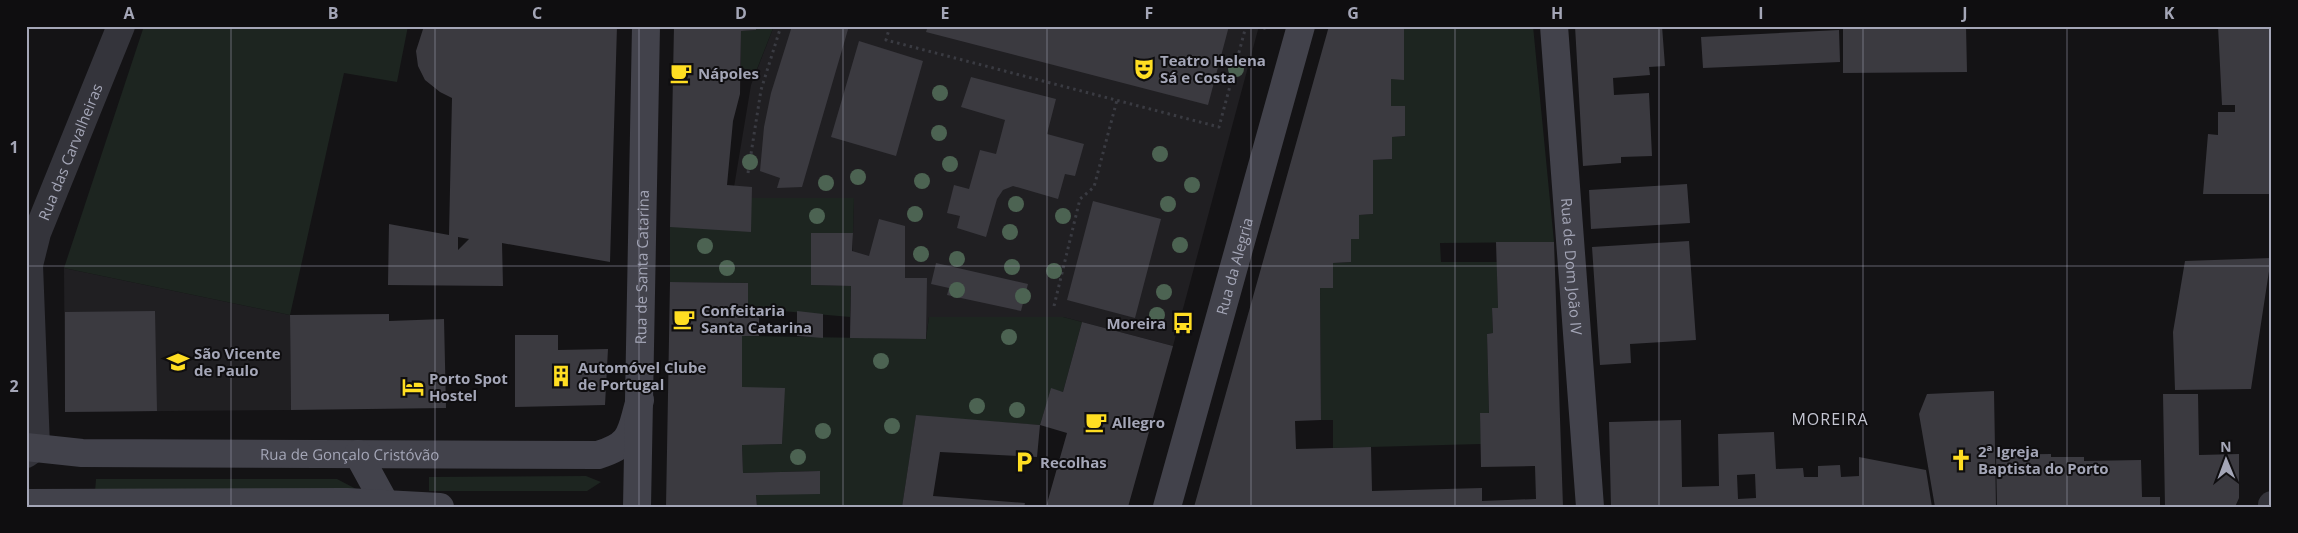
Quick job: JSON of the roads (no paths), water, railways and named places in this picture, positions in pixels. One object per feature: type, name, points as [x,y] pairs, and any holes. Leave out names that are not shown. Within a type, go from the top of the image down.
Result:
[{"type":"main road","name":"Rua de Santa Catarina","points":[[637,507],[646,26]]},
{"type":"main road","name":"Rua da Alegria","points":[[1167,507],[1301,26]]},
{"type":"main road","name":"Rua de Dom João IV","points":[[1554,26],[1590,507]]},
{"type":"main road","name":"Rua de Gonçalo Cristóvão","points":[[29,449],[82,453],[598,455],[616,449],[628,440],[640,400]]},
{"type":"main road","points":[[358,454],[387,506]]},
{"type":"main road","points":[[26,503],[347,502],[387,506],[440,507]]},
{"type":"street","name":"Rua das Carvalheiras","points":[[29,449],[29,265],[37,233],[121,26]]},
{"type":"place","name":"Teatro Helena Sá e Costa","points":[[1144,69]]},
{"type":"place","name":"Nápoles","points":[[681,73]]},
{"type":"place","name":"Confeitaria Santa Catarina","points":[[684,319]]},
{"type":"place","name":"Moreira","points":[[1183,323]]},
{"type":"place","name":"São Vicente de Paulo","points":[[178,362]]},
{"type":"place","name":"Automóvel Clube de Portugal","points":[[561,376]]},
{"type":"place","name":"Porto Spot Hostel","points":[[413,387]]},
{"type":"place","name":"Allegro","points":[[1096,422]]},
{"type":"place","name":"2ª Igreja Baptista do Porto","points":[[1961,460]]},
{"type":"place","name":"Recolhas","points":[[1024,462]]},
{"type":"district","name":"MOREIRA","points":[[1830,419]]}]
